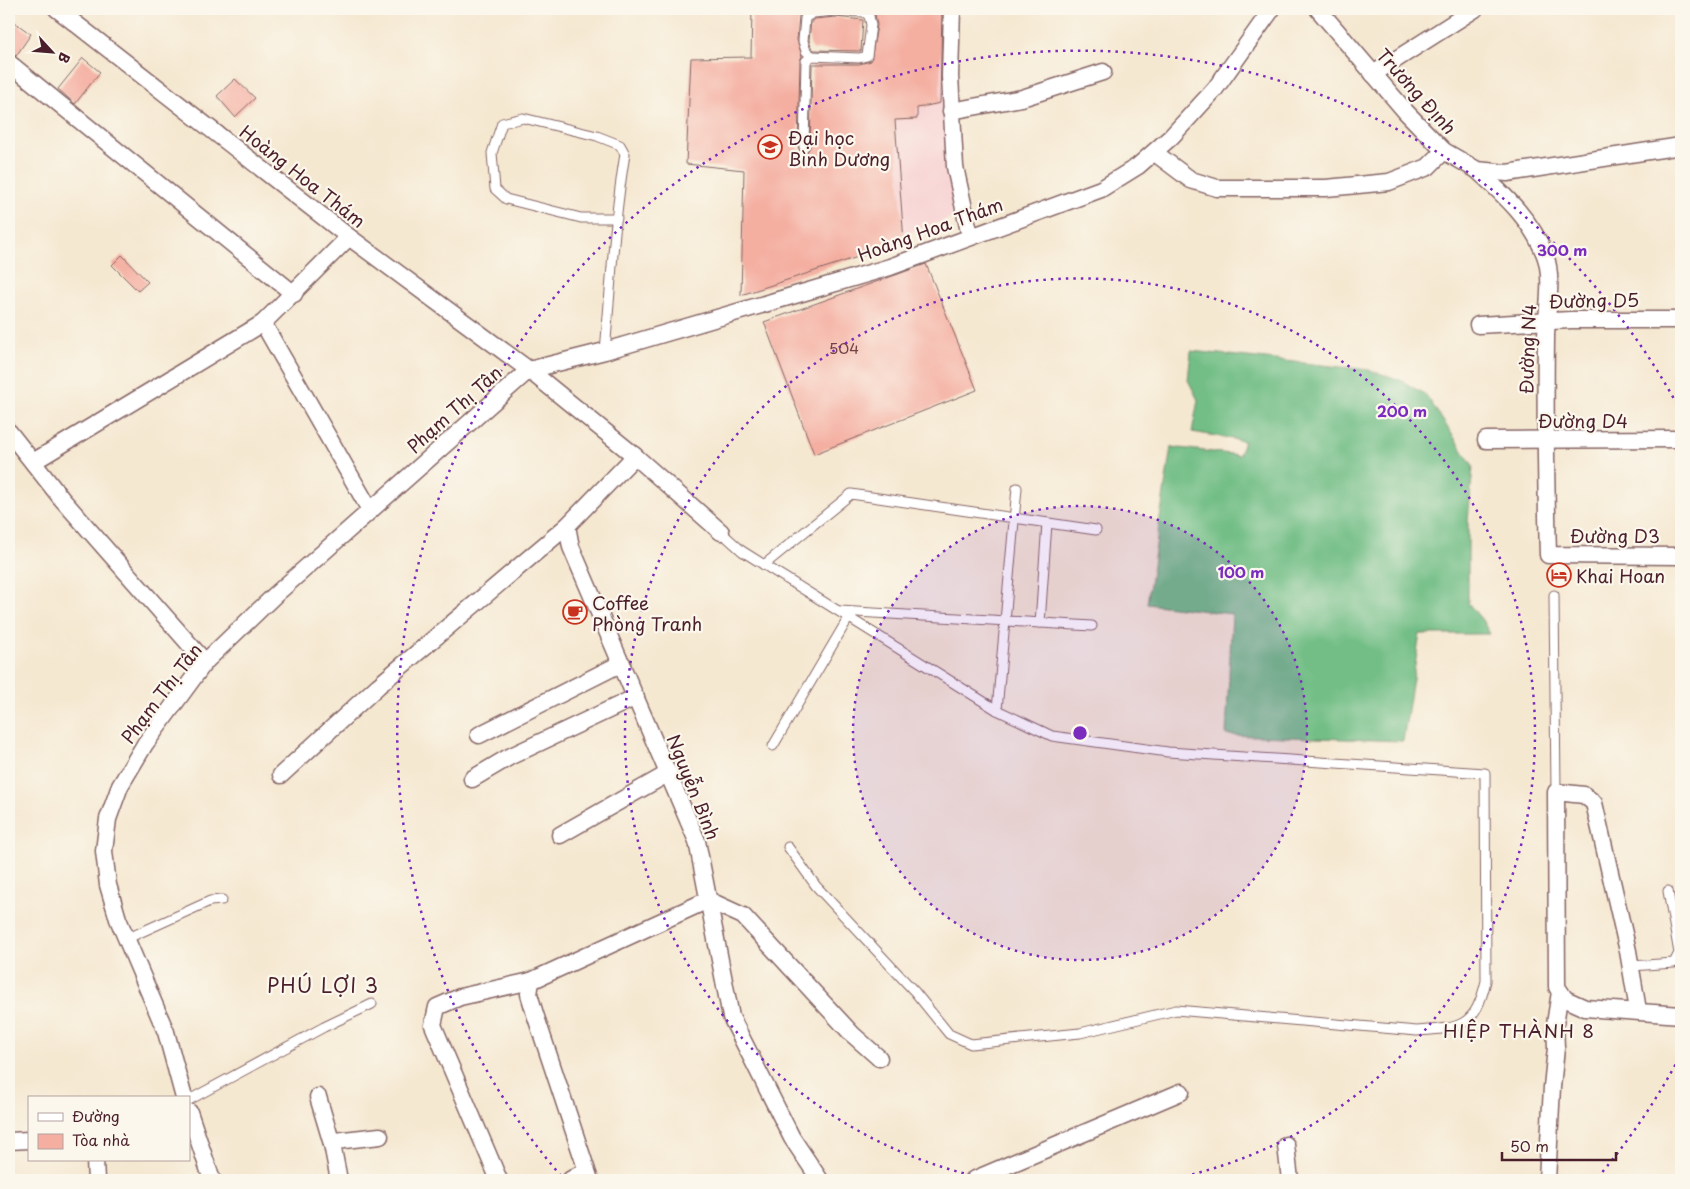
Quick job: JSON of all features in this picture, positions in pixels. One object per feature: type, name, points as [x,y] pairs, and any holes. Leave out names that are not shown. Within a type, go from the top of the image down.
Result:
[{"type":"street","name":"Hoàng Hoa Thám","points":[[57,9],[349,238],[528,370],[635,456],[721,532]]},
{"type":"street","points":[[952,9],[950,76],[955,167],[970,236]]},
{"type":"street","name":"Hoàng Hoa Thám","points":[[528,370],[605,351],[890,267],[1101,189],[1123,177],[1155,153],[1215,89],[1272,9]]},
{"type":"street","name":"Trương Định","points":[[1318,9],[1406,112],[1444,151],[1477,170],[1507,173],[1681,146]]},
{"type":"street","points":[[1373,74],[1475,9]]},
{"type":"street","points":[[9,64],[294,294]]},
{"type":"street","points":[[952,112],[1022,98],[1103,72]]},
{"type":"street","points":[[1155,153],[1191,180],[1217,188],[1326,188],[1389,182],[1428,167],[1444,151]]},
{"type":"street","name":"Đường N4","points":[[1477,170],[1533,228],[1546,258],[1549,295],[1546,321],[1545,440],[1548,555]]},
{"type":"street","points":[[32,462],[263,323],[349,238]]},
{"type":"street","name":"Đường D5","points":[[1478,325],[1546,321],[1681,320]]},
{"type":"street","points":[[263,323],[370,510]]},
{"type":"street","name":"Phạm Thị Tân","points":[[183,1096],[166,1032],[126,939],[108,885],[104,851],[108,819],[120,786],[145,744],[205,662],[275,595],[528,370]]},
{"type":"street","points":[[9,432],[61,498],[205,662]]},
{"type":"street","name":"Đường D4","points":[[1486,440],[1681,440]]},
{"type":"street","points":[[280,775],[378,686],[567,526],[635,456]]},
{"type":"street","name":"Nguyễn Bình","points":[[567,526],[571,547],[697,842],[731,1017],[792,1138],[820,1180]]},
{"type":"street","name":"Đường D3","points":[[1548,555],[1681,556]]},
{"type":"street","points":[[479,735],[622,663]]},
{"type":"street","points":[[472,779],[509,757],[636,697]]},
{"type":"street","points":[[560,835],[669,773]]},
{"type":"street","points":[[1638,1010],[1631,966],[1594,803],[1584,795],[1556,792],[1557,987],[1565,999],[1585,1008],[1638,1010],[1681,1015]]},
{"type":"street","points":[[499,1180],[433,1025],[437,1007],[460,997],[531,981],[708,900],[742,916],[852,1034],[879,1058]]},
{"type":"street","points":[[531,981],[529,994],[588,1176],[570,1180]]},
{"type":"street","points":[[1547,1180],[1556,1048],[1555,1024],[1560,992]]},
{"type":"street","points":[[973,1180],[1182,1092]]},
{"type":"street","points":[[318,1097],[332,1144],[339,1180]]},
{"type":"street","points":[[190,1115],[212,1180]]},
{"type":"street","points":[[332,1144],[334,1141],[380,1136]]},
{"type":"street","points":[[9,1141],[28,1140]]},
{"type":"street","points":[[1286,1145],[1290,1180]]},
{"type":"street","points":[[94,1162],[96,1180]]},
{"type":"lane","points":[[834,10],[864,12],[869,16],[871,25],[867,56],[859,58],[812,56],[806,51],[803,41],[805,18],[813,13],[834,10]]},
{"type":"lane","points":[[804,147],[806,61],[812,56]]},
{"type":"lane","points":[[605,351],[617,218],[626,154],[620,145],[597,136],[523,118],[502,123],[492,153],[495,189],[506,199],[581,218],[617,218]]},
{"type":"lane","points":[[997,710],[1017,488]]},
{"type":"lane","points":[[764,565],[851,494],[1096,530]]},
{"type":"lane","points":[[1040,623],[1048,523]]},
{"type":"lane","points":[[721,532],[742,551],[997,710],[1052,736],[1158,751],[1485,773],[1486,982],[1481,1002],[1474,1014],[1455,1028],[1417,1031],[1176,1010],[1080,1033],[970,1044],[949,1034],[915,992],[816,886],[788,847]]},
{"type":"lane","points":[[1554,595],[1556,792]]},
{"type":"lane","points":[[838,610],[1092,626]]},
{"type":"lane","points":[[773,746],[849,616]]},
{"type":"lane","points":[[1631,966],[1674,963],[1678,953],[1668,891]]},
{"type":"lane","points":[[126,939],[210,901],[222,900]]},
{"type":"lane","points":[[190,1099],[372,1004]]},
{"type":"shaded area","points":[[891,9],[946,9],[961,215],[903,234],[892,84]]},
{"type":"green space","points":[[1191,351],[1369,370],[1400,380],[1426,395],[1473,466],[1468,521],[1468,603],[1482,620],[1490,634],[1420,634],[1403,741],[1226,735],[1232,614],[1147,604],[1171,447],[1239,455],[1244,441],[1192,432],[1198,400],[1188,380]]},
{"type":"building","name":"Đại học Bình Dương","points":[[752,9],[808,9],[799,15],[797,40],[802,56],[800,61],[798,147],[801,153],[807,152],[810,147],[812,64],[859,64],[871,61],[877,25],[875,14],[870,9],[942,9],[940,103],[917,108],[917,119],[895,120],[904,242],[741,295],[744,170],[686,164],[691,58],[751,57]]},
{"type":"building","points":[[835,17],[863,20],[861,51],[814,50],[811,47],[809,40],[811,22],[815,19]]},
{"type":"building","points":[[14,22],[31,34],[16,56],[9,53],[9,28]]},
{"type":"building","points":[[83,58],[100,72],[75,104],[58,89]]},
{"type":"building","points":[[235,79],[255,98],[235,117],[217,96]]},
{"type":"building","points":[[122,255],[148,282],[138,291],[112,265]]},
{"type":"building","points":[[926,264],[977,390],[814,454],[764,322]]},
{"type":"place","name":"Đại học Bình Dương","points":[[770,147]]},
{"type":"place","name":"Khai Hoan","points":[[1559,575]]},
{"type":"place","name":"Coffee Phòng Tranh","points":[[575,612]]},
{"type":"district","name":"PHÚ LỢI 3","points":[[323,985]]},
{"type":"district","name":"HIỆP THÀNH 8","points":[[1519,1030]]}]
